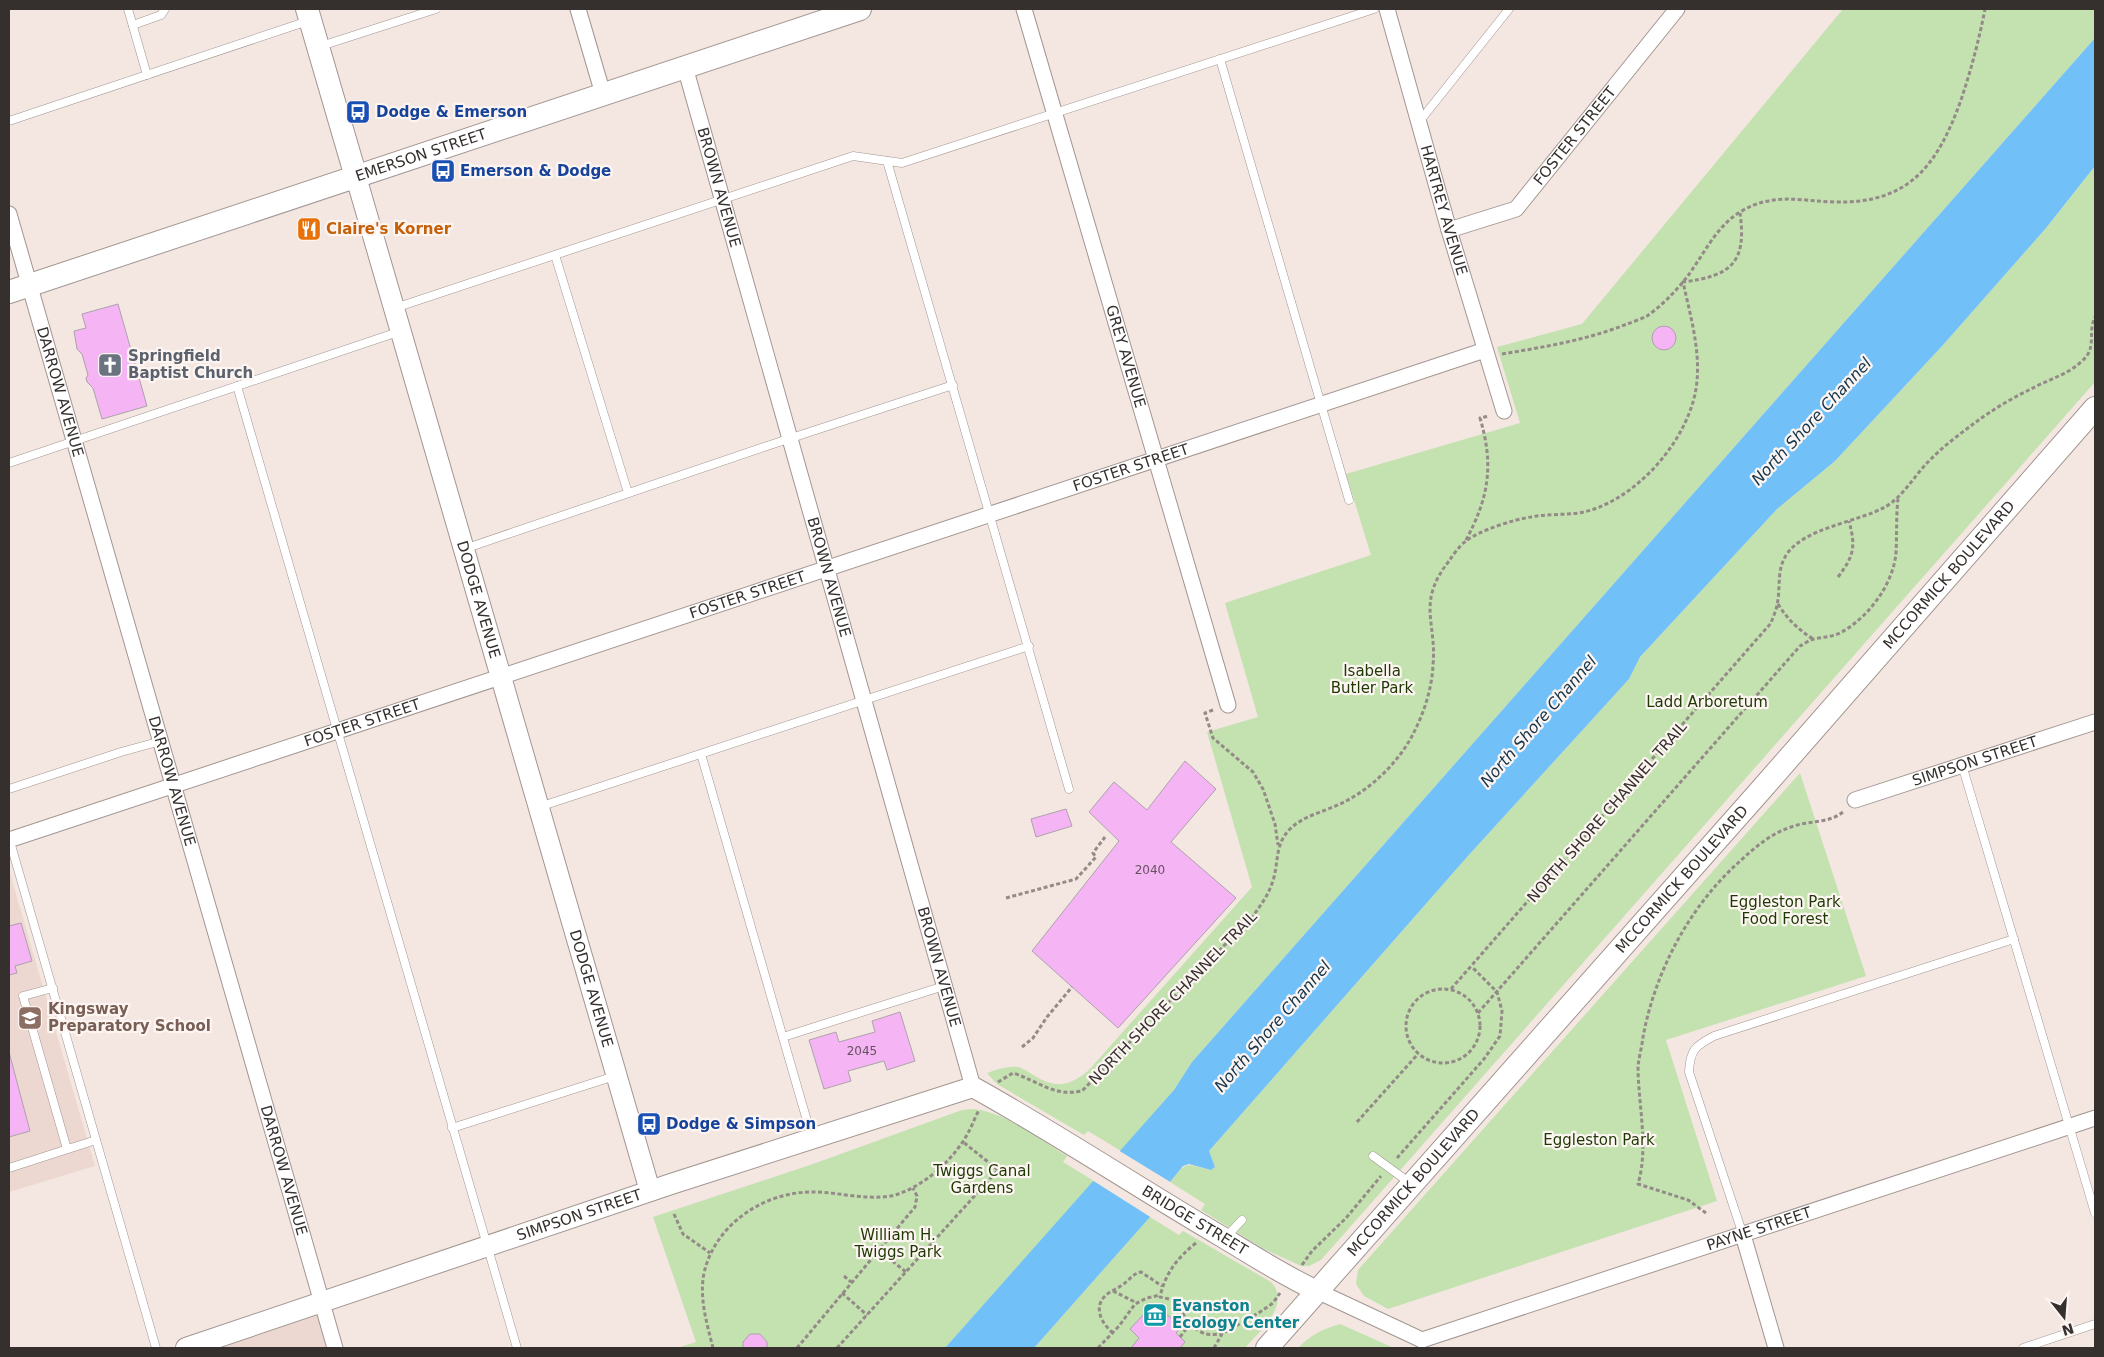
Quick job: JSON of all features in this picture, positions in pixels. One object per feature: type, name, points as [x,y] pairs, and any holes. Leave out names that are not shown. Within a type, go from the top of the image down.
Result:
[{"type":"main road","name":"EMERSON STREET","points":[[19,288],[853,10]]},
{"type":"main road","name":"DODGE AVENUE","points":[[309,14],[356,177]]},
{"type":"main road","name":"MCCORMICK BOULEVARD","points":[[1267,1348],[1780,768],[2095,408]]},
{"type":"street","points":[[578,9],[603,94]]},
{"type":"street","name":"GREY AVENUE","points":[[1024,9],[1228,705]]},
{"type":"street","name":"HARTREY AVENUE","points":[[1387,9],[1504,411]]},
{"type":"street","name":"FOSTER STREET","points":[[1450,230],[1516,209],[1677,9]]},
{"type":"street","name":"BROWN AVENUE","points":[[685,67],[973,1087]]},
{"type":"street","name":"DODGE AVENUE","points":[[356,177],[650,1191]]},
{"type":"street","name":"DARROW AVENUE","points":[[9,214],[19,288],[74,441],[335,1348]]},
{"type":"street","name":"FOSTER STREET","points":[[9,838],[501,677],[1485,350]]},
{"type":"street","name":"SIMPSON STREET","points":[[1856,800],[2095,722]]},
{"type":"street","name":"SIMPSON STREET","points":[[186,1348],[650,1191],[973,1087]]},
{"type":"street","name":"BRIDGE STREET","points":[[973,1087],[1075,1146],[1192,1220],[1291,1279],[1423,1344]]},
{"type":"street","name":"PAYNE STREET","points":[[1423,1344],[2095,1118]]},
{"type":"street","points":[[1743,1236],[1776,1348]]},
{"type":"lane","points":[[128,9],[147,75]]},
{"type":"lane","points":[[132,25],[161,15],[165,9]]},
{"type":"lane","points":[[318,47],[436,9]]},
{"type":"lane","points":[[394,308],[853,156],[902,163],[1374,9]]},
{"type":"lane","points":[[1419,122],[1509,9]]},
{"type":"lane","points":[[9,121],[147,75],[309,14]]},
{"type":"lane","points":[[1220,59],[1349,500]]},
{"type":"lane","points":[[888,161],[1069,789]]},
{"type":"lane","points":[[555,255],[628,493]]},
{"type":"lane","points":[[9,463],[401,331]]},
{"type":"lane","points":[[464,549],[790,438],[953,385]]},
{"type":"lane","points":[[237,386],[517,1348]]},
{"type":"lane","points":[[539,807],[1029,646]]},
{"type":"lane","points":[[9,790],[121,752],[161,741]]},
{"type":"lane","points":[[701,754],[812,1139]]},
{"type":"lane","points":[[1962,765],[2095,1213]]},
{"type":"lane","points":[[9,838],[156,1348]]},
{"type":"lane","points":[[1743,1236],[1689,1072],[1689,1057],[1699,1044],[1714,1036],[2014,939]]},
{"type":"lane","points":[[783,1037],[944,986]]},
{"type":"lane","points":[[52,988],[23,996],[66,1149]]},
{"type":"lane","points":[[452,1128],[616,1075]]},
{"type":"lane","points":[[9,1168],[96,1140]]},
{"type":"lane","points":[[1373,1156],[1412,1184]]},
{"type":"lane","points":[[1225,1239],[1242,1220]]},
{"type":"lane","points":[[2023,1348],[2095,1324]]},
{"type":"path","points":[[1485,350],[1499,355],[1594,336],[1647,316],[1683,282],[1722,228],[1740,212],[1762,202],[1785,198],[1836,202],[1862,200],[1889,194],[1911,182],[1932,162],[1946,136],[1979,43],[1985,9]]},
{"type":"path","points":[[1683,282],[1713,278],[1727,270],[1734,261],[1740,246],[1742,230],[1740,212]]},
{"type":"path","points":[[1466,541],[1508,523],[1531,516],[1579,513],[1600,507],[1639,484],[1652,471],[1678,434],[1688,414],[1697,384],[1698,366],[1696,349],[1683,282]]},
{"type":"path","name":"NORTH SHORE CHANNEL TRAIL","points":[[1451,989],[1771,623],[1778,604],[1781,566],[1787,553],[1816,532],[1876,512],[1898,498],[1930,459],[1977,422],[2030,389],[2068,371],[2081,362],[2092,347],[2092,324],[2095,317]]},
{"type":"path","points":[[1278,846],[1290,830],[1304,819],[1343,803],[1362,791],[1397,760],[1407,744],[1422,715],[1434,665],[1429,605],[1435,583],[1448,562],[1466,541],[1479,516],[1487,476],[1488,457],[1480,418],[1504,411]]},
{"type":"path","points":[[1478,1012],[1800,646],[1813,639],[1838,634],[1855,624],[1869,609],[1884,589],[1892,572],[1896,554],[1898,498]]},
{"type":"path","points":[[1838,577],[1849,562],[1853,549],[1854,539],[1849,521]]},
{"type":"path","points":[[1778,604],[1785,616],[1813,639]]},
{"type":"path","name":"NORTH SHORE CHANNEL TRAIL","points":[[999,1081],[1013,1073],[1050,1090],[1069,1094],[1082,1091],[1253,916],[1271,886],[1277,863],[1278,846],[1275,824],[1263,789],[1253,772],[1212,738],[1205,713],[1228,705]]},
{"type":"path","points":[[1706,1213],[1688,1200],[1638,1184],[1641,1174],[1642,1137],[1638,1065],[1648,1013],[1662,971],[1690,921],[1710,892],[1736,864],[1768,837],[1792,826],[1836,818],[1856,800]]},
{"type":"path","points":[[1006,898],[1076,879],[1096,857],[1093,853],[1105,837]]},
{"type":"path","points":[[1302,1265],[1312,1251],[1346,1218],[1472,1073],[1500,1036],[1502,1011],[1497,992],[1472,967]]},
{"type":"path","points":[[1022,1046],[1033,1038],[1047,1017],[1072,987]]},
{"type":"path","points":[[1439,988],[1451,989],[1463,994],[1472,1002],[1478,1012],[1479,1037],[1473,1048],[1453,1062],[1441,1063],[1429,1060],[1418,1054],[1410,1044],[1406,1033],[1406,1020],[1409,1009],[1417,999],[1427,992],[1439,988]]},
{"type":"path","points":[[1357,1122],[1418,1054]]},
{"type":"path","points":[[713,1348],[705,1317],[703,1297],[704,1275],[710,1253],[741,1216],[756,1205],[773,1198],[794,1193],[814,1192],[884,1196],[899,1194],[927,1179],[941,1166],[962,1142],[977,1113]]},
{"type":"path","points":[[837,1348],[998,1170],[962,1142]]},
{"type":"path","points":[[797,1348],[916,1207],[917,1196],[912,1188]]},
{"type":"path","points":[[674,1214],[683,1234],[710,1253]]},
{"type":"path","points":[[1160,1295],[1162,1286],[1177,1260],[1197,1243]]},
{"type":"path","points":[[872,1245],[906,1272]]},
{"type":"path","points":[[1113,1333],[1106,1327],[1100,1316],[1099,1304],[1106,1295],[1122,1285],[1133,1274],[1141,1272],[1162,1286]]},
{"type":"path","points":[[844,1276],[851,1282]]},
{"type":"path","points":[[1112,1291],[1137,1303]]},
{"type":"path","points":[[842,1293],[867,1315]]},
{"type":"path","points":[[1098,1348],[1113,1333],[1137,1303],[1147,1298],[1160,1295],[1160,1297],[1178,1301],[1185,1318],[1190,1324],[1205,1334],[1222,1334],[1260,1312],[1273,1303],[1278,1296]]},
{"type":"path","points":[[1180,1337],[1190,1324]]},
{"type":"path","points":[[1214,1348],[1222,1334]]},
{"type":"shaded area","name":"Kingsway Preparatory School","points":[[9,870],[95,1166],[9,1192]]},
{"type":"shaded area","points":[[322,1302],[335,1348],[186,1348]]},
{"type":"green space","name":"Isabella Butler Park","points":[[1843,9],[2095,9],[2095,38],[1192,1062],[1174,1090],[1121,1151],[1088,1131],[1084,1135],[997,1084],[987,1073],[1014,1067],[1020,1068],[1050,1083],[1063,1084],[1075,1080],[1088,1071],[1252,887],[1207,732],[1258,717],[1225,603],[1371,555],[1346,474],[1520,423],[1497,347],[1582,324]]},
{"type":"green space","name":"Ladd Arboretum","points":[[2095,166],[2095,382],[1321,1260],[1309,1266],[1301,1266],[1264,1249],[1201,1210],[1205,1204],[1170,1182],[1187,1166],[1191,1165],[1211,1170],[1215,1167],[1209,1151],[1467,857],[1629,679],[1640,657],[1777,509],[1835,461],[1943,345],[2046,228]]},
{"type":"green space","name":"Eggleston Park","points":[[1800,773],[1866,976],[1666,1040],[1717,1201],[1388,1309],[1364,1296],[1356,1284],[1358,1270]]},
{"type":"green space","name":"William H. Twiggs Park","points":[[971,1109],[996,1115],[1021,1127],[1067,1156],[1063,1162],[1094,1181],[945,1348],[677,1348],[696,1342],[653,1217],[813,1164],[962,1110]]},
{"type":"green space","points":[[1150,1217],[1179,1235],[1183,1231],[1271,1282],[1276,1290],[1278,1299],[1276,1308],[1258,1334],[1245,1348],[1034,1348]]},
{"type":"green space","points":[[1340,1324],[1394,1348],[1298,1348],[1317,1333]]},
{"type":"water","name":"North Shore Channel","points":[[2095,38],[2095,166],[2046,228],[1943,345],[1835,461],[1777,509],[1640,657],[1629,679],[1467,857],[1209,1151],[1215,1167],[1211,1170],[1189,1164],[1183,1166],[1170,1182],[1150,1217],[1034,1348],[945,1348],[1174,1090],[1192,1062]]},
{"type":"pier","points":[[1118,1150],[1172,1183],[1152,1218],[1092,1180]]},
{"type":"building","name":"Springfield Baptist Church","points":[[118,304],[147,406],[102,419],[93,388],[87,382],[86,378],[88,375],[82,354],[77,349],[74,331],[86,328],[82,314]]},
{"type":"building","points":[[1664,326],[1669,327],[1675,333],[1675,343],[1669,349],[1664,350],[1659,349],[1653,343],[1652,338],[1653,333],[1659,327]]},
{"type":"building","points":[[1185,761],[1216,789],[1171,842],[1236,898],[1118,1028],[1032,951],[1119,841],[1089,812],[1114,782],[1147,810]]},
{"type":"building","points":[[1066,809],[1072,826],[1036,837],[1031,819]]},
{"type":"building","points":[[21,923],[32,961],[15,966],[17,973],[9,975],[9,926]]},
{"type":"building","points":[[900,1012],[915,1061],[887,1070],[884,1061],[848,1071],[851,1081],[824,1089],[809,1040],[836,1032],[839,1042],[875,1032],[872,1021]]},
{"type":"building","points":[[9,1052],[30,1131],[9,1137]]},
{"type":"building","name":"Evanston Ecology Center","points":[[1154,1303],[1181,1327],[1176,1333],[1185,1342],[1180,1348],[1131,1348],[1139,1338],[1130,1329]]},
{"type":"building","points":[[750,1334],[760,1334],[767,1342],[767,1348],[743,1348],[743,1342]]},
{"type":"place","name":"Dodge & Emerson","points":[[358,112]]},
{"type":"place","name":"Emerson & Dodge","points":[[443,171]]},
{"type":"place","name":"Claire's Korner","points":[[309,229]]},
{"type":"place","name":"Springfield Baptist Church","points":[[110,365]]},
{"type":"place","name":"Kingsway Preparatory School","points":[[30,1018]]},
{"type":"place","name":"Dodge & Simpson","points":[[649,1124]]},
{"type":"place","name":"Evanston Ecology Center","points":[[1155,1315]]},
{"type":"park label","name":"Eggleston Park Food Forest","points":[[1785,910]]},
{"type":"park label","name":"Twiggs Canal Gardens","points":[[982,1180]]}]
